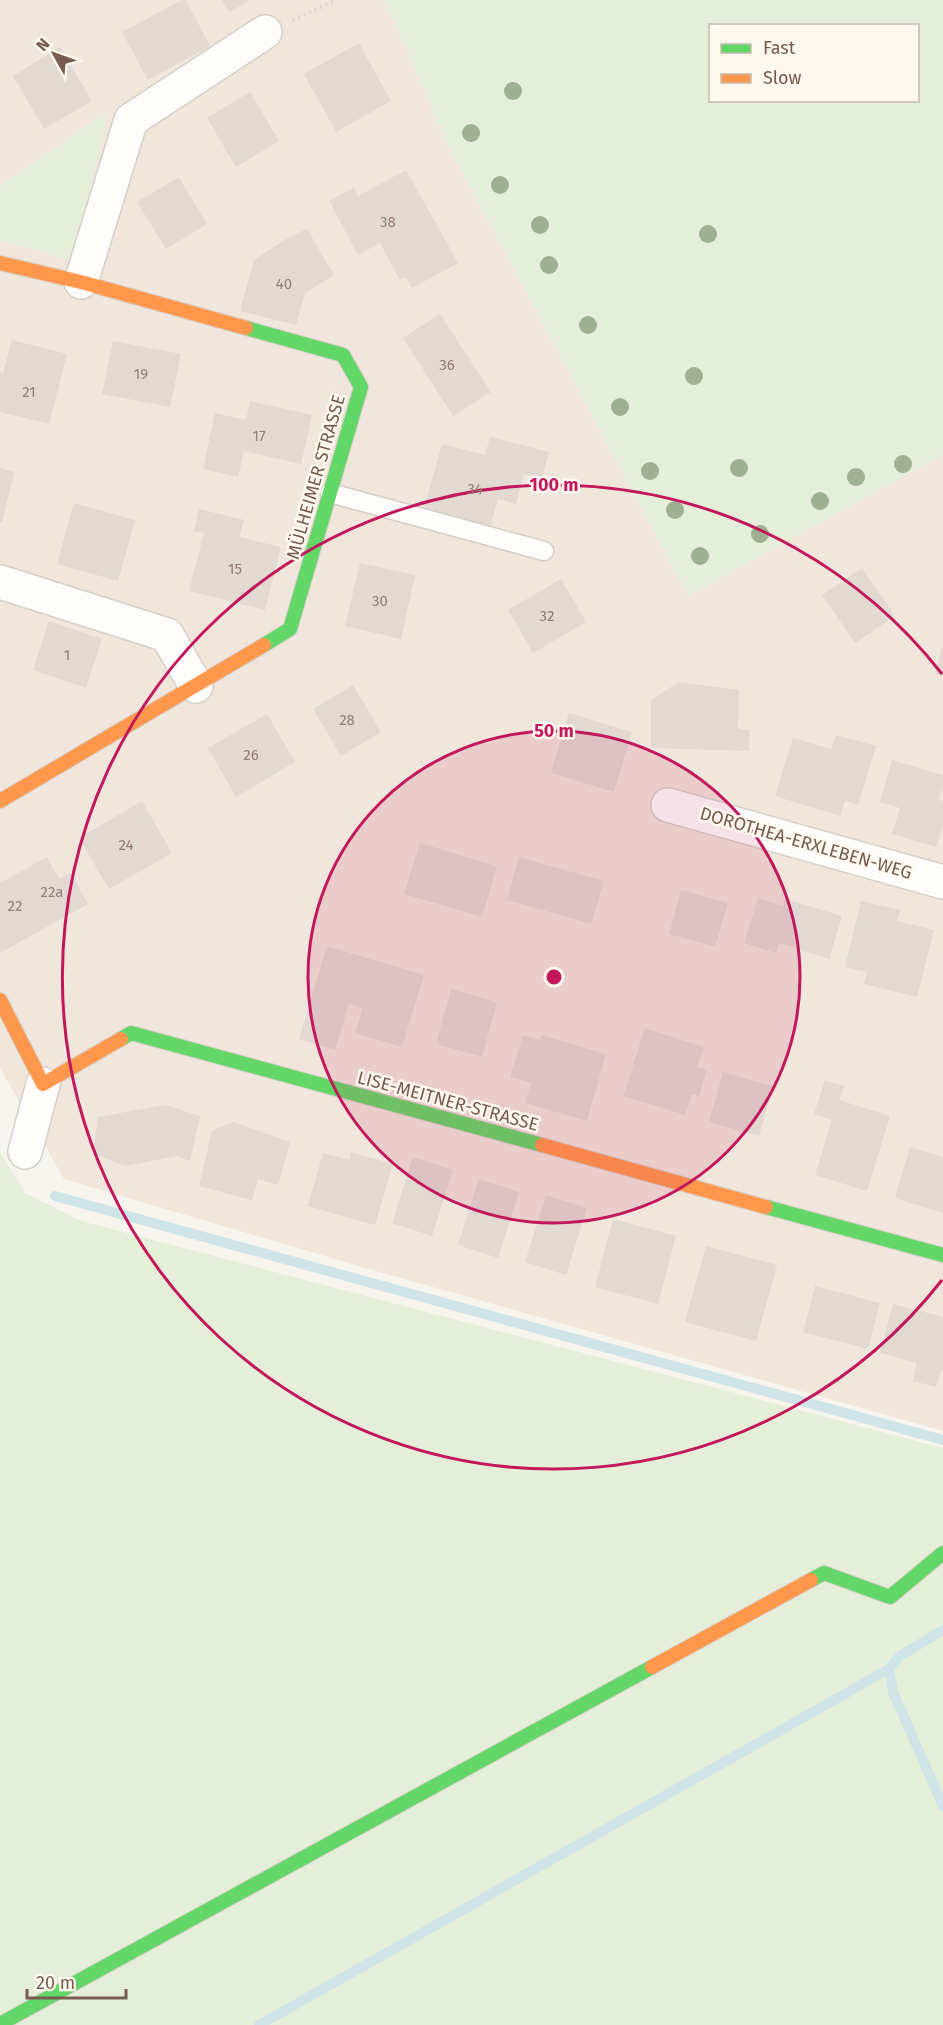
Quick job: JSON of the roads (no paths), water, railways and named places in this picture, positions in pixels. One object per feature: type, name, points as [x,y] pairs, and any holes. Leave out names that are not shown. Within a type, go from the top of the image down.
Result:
[{"type":"street","points":[[81,282],[131,120],[265,32]]},
{"type":"street","name":"MÜLHEIMER STRASSE","points":[[0,263],[81,282],[343,355],[361,387],[290,629],[0,801]]},
{"type":"street","points":[[0,582],[167,635],[196,686]]},
{"type":"street","name":"DOROTHEA-ERXLEBEN-WEG","points":[[669,805],[943,882]]},
{"type":"street","points":[[0,1000],[44,1084],[18,1145]]},
{"type":"street","name":"LISE-MEITNER-STRASSE","points":[[44,1084],[131,1034],[943,1255]]},
{"type":"street","points":[[0,2024],[824,1573],[890,1598],[943,1553]]},
{"type":"lane","points":[[330,494],[544,552]]},
{"type":"waterway","points":[[55,1196],[943,1440]]},
{"type":"waterway","points":[[943,1630],[900,1656],[889,1669],[893,1692],[943,1806]]},
{"type":"waterway","points":[[259,2025],[889,1669]]}]
